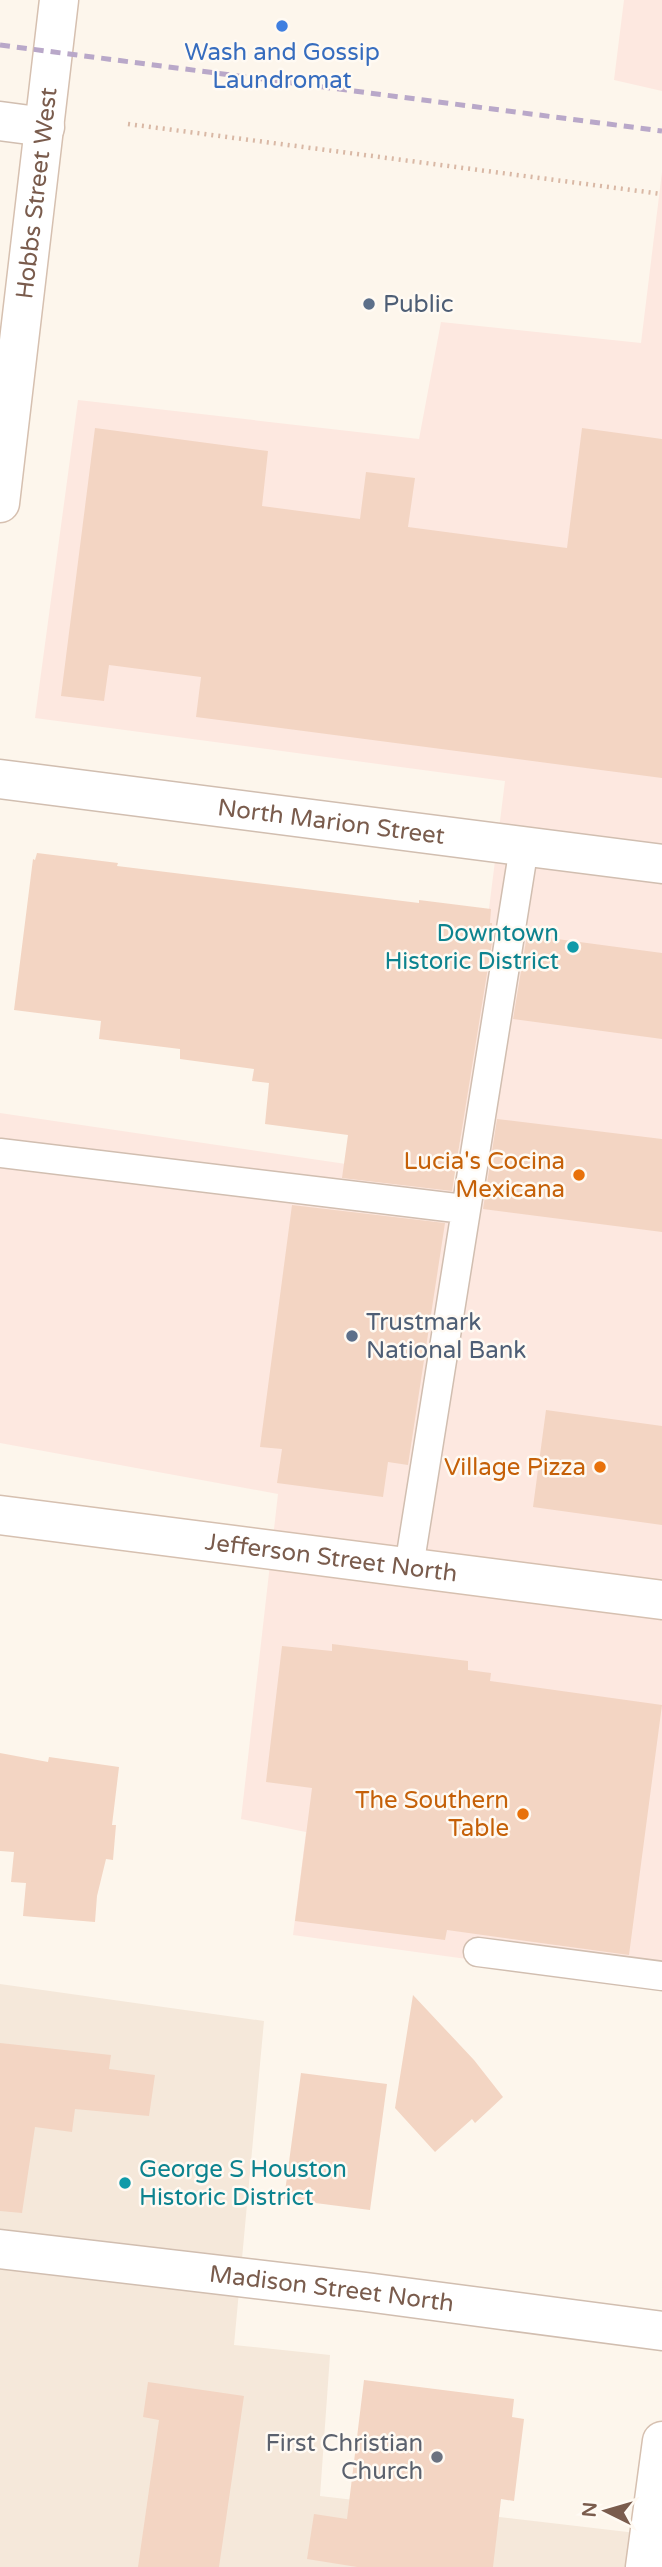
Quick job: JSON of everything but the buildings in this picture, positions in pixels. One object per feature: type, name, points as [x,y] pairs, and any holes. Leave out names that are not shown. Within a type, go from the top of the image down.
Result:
[{"type":"street","name":"Hobbs Street West","points":[[0,503],[59,0]]},
{"type":"street","points":[[0,121],[45,127]]},
{"type":"street","name":"North Marion Street","points":[[0,779],[662,864]]},
{"type":"street","name":"Jefferson Street North","points":[[0,1515],[662,1600]]},
{"type":"street","name":"Madison Street North","points":[[0,2249],[366,2292],[662,2331]]},
{"type":"street","points":[[645,2567],[662,2441]]},
{"type":"lane","points":[[409,1567],[464,1209],[524,847]]},
{"type":"lane","points":[[0,1153],[464,1209]]},
{"type":"lane","points":[[478,1952],[662,1976]]},
{"type":"path","points":[[128,124],[662,194]]},
{"type":"shaded area","points":[[624,0],[662,0],[662,91],[614,80]]},
{"type":"shaded area","name":"Downtown Historic District","points":[[662,172],[662,1986],[293,1935],[306,1832],[241,1819],[278,1494],[0,1443],[0,1113],[455,1180],[505,781],[35,718],[78,400],[419,439],[441,322],[641,343]]},
{"type":"shaded area","name":"George S Houston Historic District","points":[[0,1984],[264,2021],[234,2345],[330,2355],[320,2496],[662,2536],[662,2567],[0,2567]]},
{"type":"railway","points":[[0,45],[662,131]]},
{"type":"place","name":"Wash and Gossip Laundromat","points":[[282,26]]},
{"type":"place","name":"Public","points":[[369,304]]},
{"type":"place","name":"Downtown Historic District","points":[[573,947]]},
{"type":"place","name":"Lucia's Cocina Mexicana","points":[[579,1175]]},
{"type":"place","name":"Trustmark National Bank","points":[[352,1336]]},
{"type":"place","name":"Village Pizza","points":[[600,1467]]},
{"type":"place","name":"The Southern Table","points":[[523,1814]]},
{"type":"place","name":"George S Houston Historic District","points":[[125,2183]]},
{"type":"place","name":"First Christian Church","points":[[437,2457]]}]
